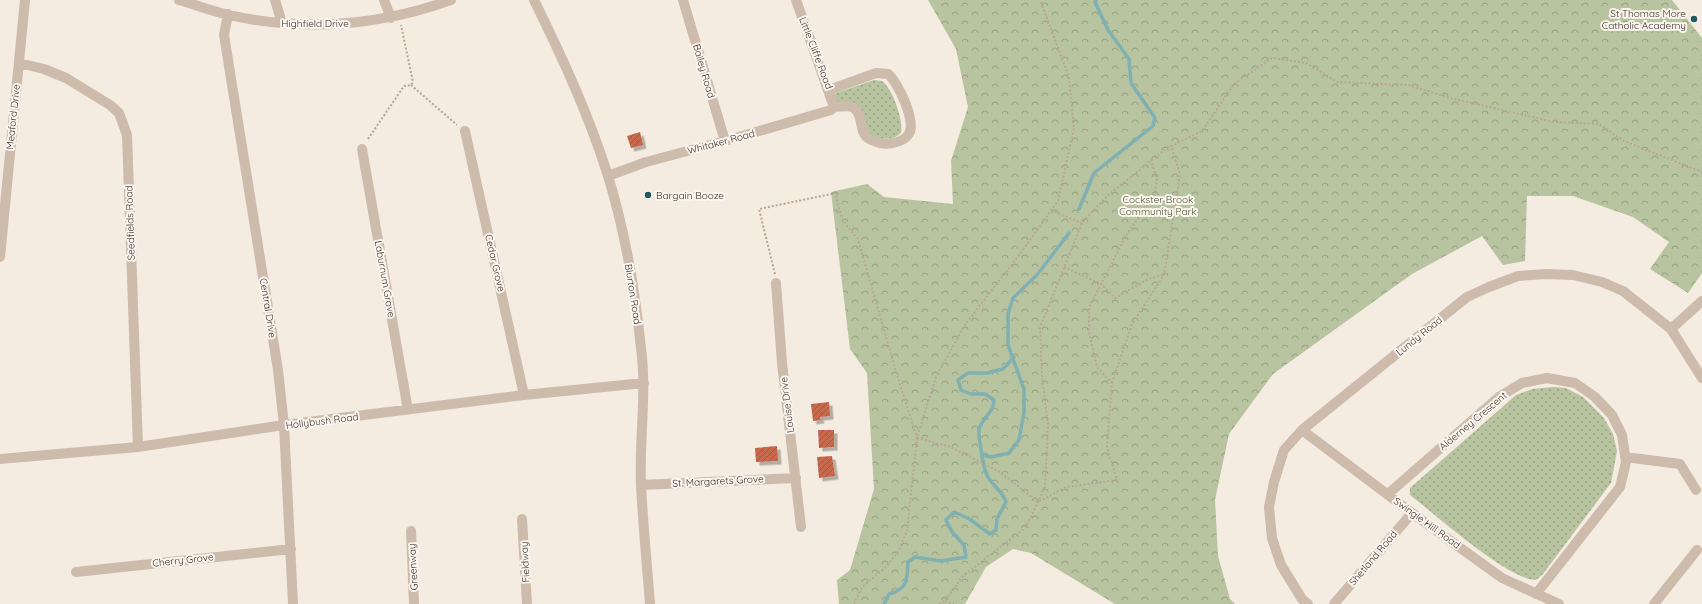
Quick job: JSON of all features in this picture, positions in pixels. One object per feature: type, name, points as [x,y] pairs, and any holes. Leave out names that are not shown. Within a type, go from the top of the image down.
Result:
[{"type":"street","name":"Meaford Drive","points":[[0,257],[25,0]]},
{"type":"street","name":"Highfield Drive","points":[[179,0],[228,14],[282,23],[339,24],[395,17],[452,0]]},
{"type":"street","points":[[275,0],[282,23]]},
{"type":"street","points":[[384,0],[395,17]]},
{"type":"street","name":"Blurton Road","points":[[534,0],[566,66],[586,115],[608,176],[627,252],[642,348],[644,383],[641,485],[650,604]]},
{"type":"street","name":"Bailey Road","points":[[683,0],[725,141]]},
{"type":"street","name":"Little Cliffe Road","points":[[796,0],[834,107]]},
{"type":"street","name":"Central Drive","points":[[228,14],[224,35],[277,362],[284,425],[293,604]]},
{"type":"street","name":"Seedfields Road","points":[[19,63],[44,69],[66,78],[110,105],[119,113],[127,135],[138,447]]},
{"type":"street","points":[[829,90],[876,73],[888,74],[897,85],[909,114],[911,128],[909,134],[903,140],[891,143],[874,142],[863,134],[858,113],[854,108],[848,106],[834,107]]},
{"type":"street","name":"Whitaker Road","points":[[608,176],[646,162],[831,110],[834,107]]},
{"type":"street","name":"Cedar Grove","points":[[465,131],[524,395]]},
{"type":"street","name":"Laburnum Grove","points":[[362,149],[408,410]]},
{"type":"street","name":"Lundy Road","points":[[1308,604],[1302,599],[1281,565],[1272,538],[1269,507],[1274,482],[1284,450],[1302,430],[1467,297],[1518,276],[1546,274],[1573,275],[1602,282],[1623,291],[1654,313],[1671,329],[1702,378]]},
{"type":"street","name":"Louise Drive","points":[[776,283],[782,355],[801,527]]},
{"type":"street","points":[[1671,329],[1702,301]]},
{"type":"street","name":"Alderney Crescent","points":[[1388,494],[1499,397],[1522,383],[1547,378],[1575,383],[1595,397],[1612,415],[1622,435],[1626,462],[1620,487],[1536,594]]},
{"type":"street","name":"Hollybush Road","points":[[0,460],[138,447],[284,425],[524,395],[644,383]]},
{"type":"street","name":"Swingle Hill Road","points":[[1302,430],[1412,513],[1502,578],[1559,604]]},
{"type":"street","points":[[1625,457],[1680,464],[1696,490]]},
{"type":"street","name":"St. Margarets Grove","points":[[641,485],[796,478]]},
{"type":"street","name":"Shetland Road","points":[[1334,604],[1412,513]]},
{"type":"street","name":"Fieldway","points":[[522,519],[527,604]]},
{"type":"street","name":"Greenway","points":[[411,531],[414,604]]},
{"type":"street","name":"Cherry Grove","points":[[76,572],[291,549]]},
{"type":"street","points":[[1654,604],[1697,550]]},
{"type":"path","points":[[854,604],[862,587],[886,567],[898,552],[907,531],[918,438],[936,377],[964,326],[1058,201],[1074,128],[1069,77],[1040,0]]},
{"type":"path","points":[[395,17],[413,82],[411,85]]},
{"type":"path","points":[[940,604],[944,601],[962,577],[1026,527],[1045,487],[1048,424],[1042,376],[1040,327],[1082,223],[1107,196],[1151,160],[1171,146],[1202,131],[1234,84],[1272,58],[1306,63],[1337,82],[1408,85],[1450,98],[1554,122],[1599,124],[1624,141],[1702,172]]},
{"type":"path","points":[[362,149],[404,86],[411,85],[465,131]]},
{"type":"path","points":[[1038,502],[1066,487],[1117,480],[1108,447],[1112,383],[1132,324],[1164,275],[1180,174],[1171,146]]},
{"type":"path","points":[[1112,383],[1098,367],[1089,332],[1089,306],[1127,234],[1155,194],[1157,180],[1151,160]]},
{"type":"path","points":[[776,283],[775,269],[759,209],[836,193],[838,210],[845,226],[858,239],[894,365],[918,438]]},
{"type":"path","points":[[1051,210],[1082,223]]},
{"type":"path","points":[[1064,267],[1101,284],[1115,298],[1148,279],[1164,275]]},
{"type":"path","points":[[918,438],[948,446],[989,466],[1000,472],[1038,502]]},
{"type":"path","points":[[944,601],[954,604]]},
{"type":"green space","name":"Cockster Brook Community Park","points":[[928,0],[1672,0],[1702,38],[1702,273],[1688,293],[1650,269],[1669,242],[1633,217],[1573,196],[1527,196],[1525,261],[1503,265],[1482,236],[1412,274],[1273,374],[1229,434],[1215,500],[1218,556],[1230,599],[1235,604],[1115,604],[1031,553],[1013,549],[986,567],[965,604],[839,604],[837,580],[850,570],[874,489],[867,373],[850,349],[831,192],[867,184],[884,197],[953,204],[951,161],[968,107],[956,49]]},
{"type":"green space","points":[[874,80],[882,81],[890,90],[899,113],[901,120],[901,133],[893,138],[885,139],[868,136],[859,112],[837,103],[833,94]]},
{"type":"green space","points":[[1553,387],[1566,388],[1583,397],[1604,418],[1613,434],[1617,451],[1611,483],[1543,574],[1536,580],[1524,577],[1508,569],[1472,545],[1410,495],[1410,488],[1516,395],[1532,389]]},
{"type":"building","points":[[640,132],[643,145],[631,148],[627,136]]},
{"type":"building","points":[[829,402],[830,416],[820,417],[821,420],[813,421],[811,404]]},
{"type":"building","points":[[818,430],[834,430],[834,447],[819,448]]},
{"type":"building","points":[[777,446],[778,461],[756,462],[755,448]]},
{"type":"building","points":[[832,456],[835,476],[819,478],[817,457]]},
{"type":"waterway","points":[[1079,209],[1094,173],[1153,126],[1155,118],[1131,83],[1129,59],[1108,30],[1095,2],[1096,0]]},
{"type":"waterway","points":[[983,455],[991,457],[1009,453],[1019,440],[1024,412],[1024,389],[1008,345],[1008,314],[1013,298],[1037,275],[1069,233]]},
{"type":"waterway","points":[[884,604],[889,594],[900,589],[905,583],[907,579],[908,562],[915,557],[941,561],[966,557],[964,545],[952,532],[946,520],[954,512],[968,518],[990,534],[996,530],[997,519],[1006,502],[1002,494],[986,473],[981,452],[979,433],[983,422],[992,408],[994,400],[985,394],[971,394],[961,390],[958,380],[968,373],[987,373],[1003,369],[1014,357]]},
{"type":"place","name":"St Thomas More Catholic Academy","points":[[1694,19]]},
{"type":"place","name":"Bargain Booze","points":[[648,195]]}]
